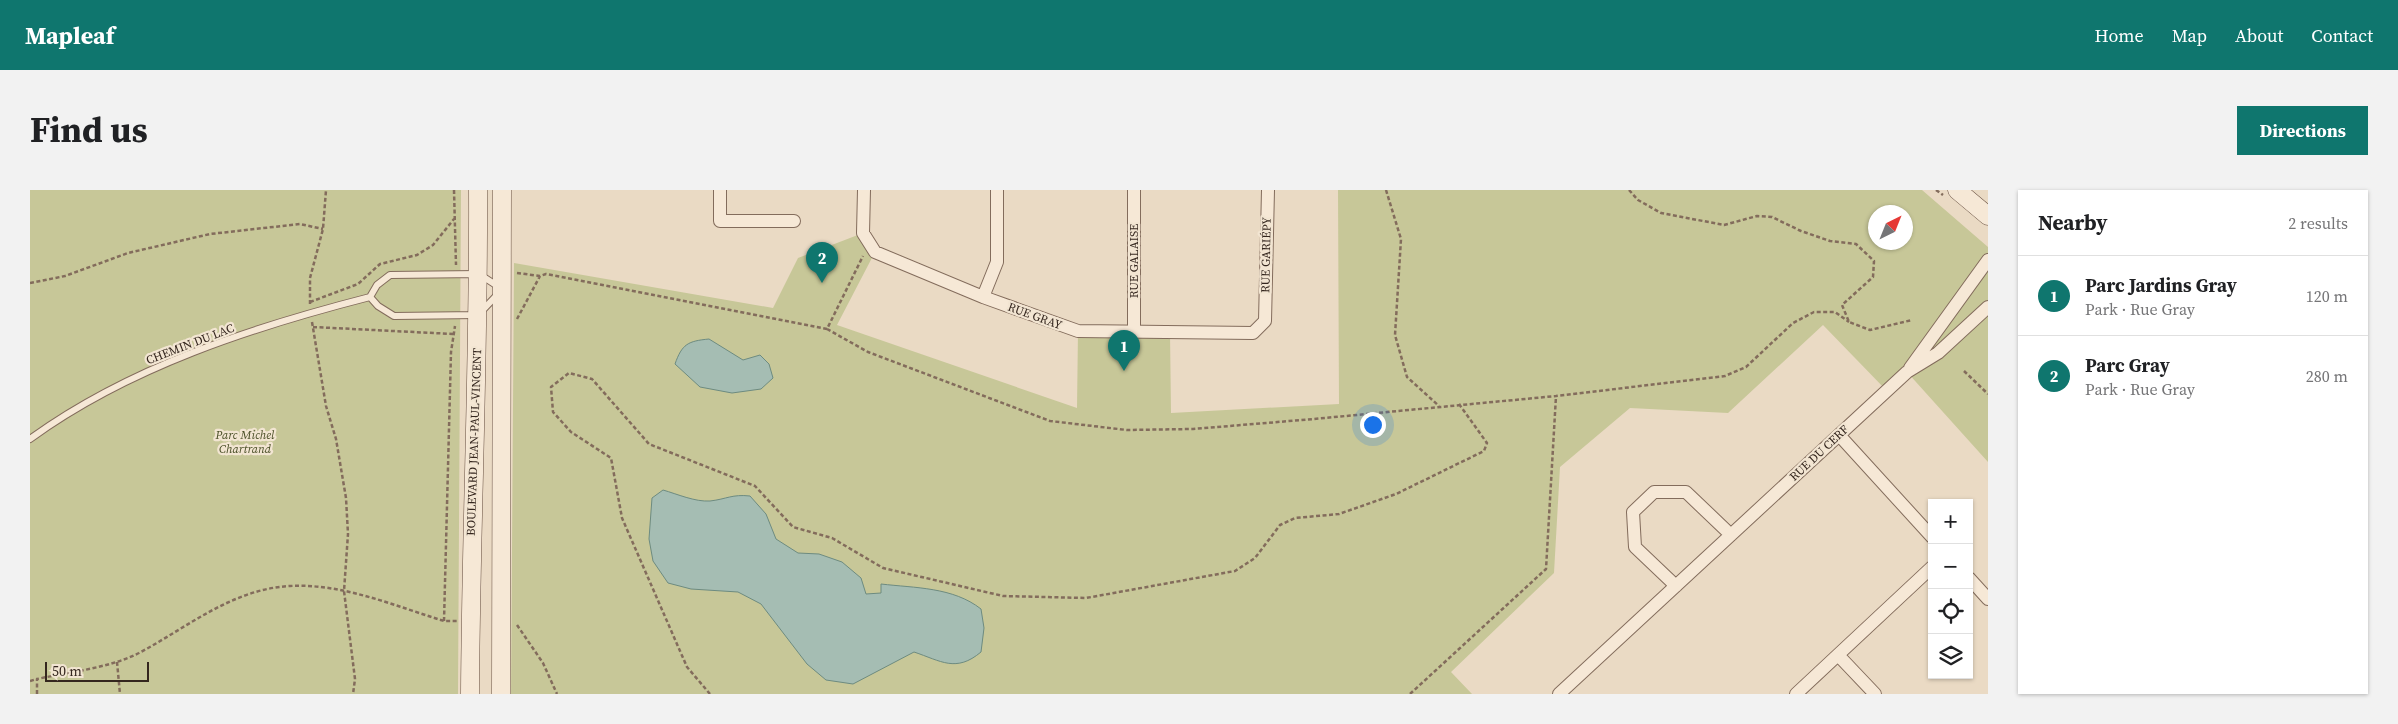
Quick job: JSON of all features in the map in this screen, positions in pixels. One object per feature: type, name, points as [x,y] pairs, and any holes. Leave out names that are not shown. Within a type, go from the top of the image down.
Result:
[{"type":"street","name":"BOULEVARD JEAN-PAUL-VINCENT","points":[[470,694],[470,274],[478,190]]},
{"type":"street","name":"BOULEVARD JEAN-PAUL-VINCENT","points":[[501,694],[502,190]]},
{"type":"street","points":[[720,190],[720,221],[794,221]]},
{"type":"street","points":[[864,190],[863,232],[869,244]]},
{"type":"street","points":[[983,297],[997,262],[997,190]]},
{"type":"street","name":"RUE GALAISE","points":[[1134,190],[1134,332]]},
{"type":"street","name":"RUE GARIÉPY","points":[[1265,321],[1268,190]]},
{"type":"street","points":[[1957,190],[1988,216]]},
{"type":"street","name":"RUE GRAY","points":[[869,244],[875,252],[983,297],[1078,332],[1253,333],[1265,321]]},
{"type":"street","name":"RUE DU CERF","points":[[1907,372],[1988,260]]},
{"type":"street","name":"RUE DU CERF","points":[[1565,692],[1676,586],[1907,372],[1938,353],[1988,307]]},
{"type":"street","points":[[1839,435],[1928,532]]},
{"type":"street","points":[[1676,586],[1636,547],[1633,512],[1654,492],[1686,492],[1731,535]]},
{"type":"street","points":[[1796,694],[1928,572]]},
{"type":"street","points":[[1973,582],[1988,598]]},
{"type":"street","points":[[1838,655],[1875,694]]},
{"type":"lane","points":[[470,274],[502,289],[470,315],[394,316],[378,306],[370,297],[377,285],[390,275],[470,274]]},
{"type":"lane","name":"CHEMIN DU LAC","points":[[30,439],[60,417],[128,381],[196,352],[310,312],[370,297]]},
{"type":"path","points":[[326,190],[327,199],[323,229],[310,278],[310,312],[326,406],[336,439],[346,498],[348,534],[344,591],[355,679],[353,694]]},
{"type":"path","points":[[454,190],[455,264],[470,274]]},
{"type":"path","points":[[1386,190],[1401,240],[1395,336],[1407,377],[1439,406]]},
{"type":"path","points":[[1629,190],[1638,200],[1661,213],[1724,225],[1757,216],[1772,217],[1801,231],[1830,241],[1856,244],[1874,261],[1873,277],[1842,305],[1849,322]]},
{"type":"path","points":[[30,283],[65,276],[128,253],[210,234],[300,224],[323,229]]},
{"type":"path","points":[[827,329],[869,244]]},
{"type":"path","points":[[512,272],[540,276],[546,274],[827,329],[868,352],[1050,421],[1127,430],[1193,429],[1556,396],[1725,376],[1746,367],[1793,323],[1814,312],[1835,312],[1849,322],[1870,330],[1912,320]]},
{"type":"path","points":[[514,324],[540,276]]},
{"type":"path","name":"BOULEVARD JEAN-PAUL-VINCENT","points":[[344,591],[444,621],[453,334],[454,327],[470,315]]},
{"type":"path","points":[[313,327],[453,334]]},
{"type":"path","points":[[1964,371],[1988,394]]},
{"type":"path","points":[[710,694],[687,667],[622,518],[611,458],[571,432],[553,412],[551,388],[569,372],[592,379],[649,444],[755,486],[793,527],[832,538],[882,568],[1003,596],[1086,598],[1235,570],[1255,558],[1280,525],[1295,518],[1340,514],[1364,506],[1446,472],[1484,451],[1487,443],[1459,404]]},
{"type":"path","points":[[1410,694],[1546,569],[1556,396]]},
{"type":"path","points":[[30,681],[117,662],[139,653],[220,605],[255,594],[289,586],[344,591]]},
{"type":"path","points":[[515,622],[543,663],[557,694]]},
{"type":"path","points":[[117,662],[120,694]]},
{"type":"path","points":[[37,679],[37,694]]},
{"type":"green space","name":"Parc Michel Chartrand","points":[[30,190],[461,190],[458,694],[30,694]]},
{"type":"green space","points":[[1338,190],[1922,190],[1988,247],[1988,462],[1907,372],[1887,391],[1823,325],[1728,413],[1630,408],[1560,467],[1554,573],[1451,672],[1472,694],[511,694],[514,263],[773,308],[798,258],[863,233],[875,252],[837,325],[1077,408],[1078,331],[1170,333],[1171,413],[1339,404]]},
{"type":"shaded area","points":[[709,339],[743,360],[760,355],[769,364],[773,378],[761,389],[732,393],[700,387],[675,364],[680,352],[687,345]]},
{"type":"shaded area","points":[[663,490],[704,501],[750,496],[766,514],[776,539],[798,553],[819,554],[842,562],[861,578],[866,594],[881,593],[881,584],[946,592],[970,602],[981,609],[984,628],[981,652],[964,662],[956,664],[940,661],[914,652],[853,684],[826,680],[807,664],[761,604],[738,592],[691,589],[668,583],[653,561],[649,539],[652,498]]},
{"type":"place","name":"Parc Gray","points":[[822,283]]},
{"type":"place","name":"Parc Jardins Gray","points":[[1124,371]]}]
